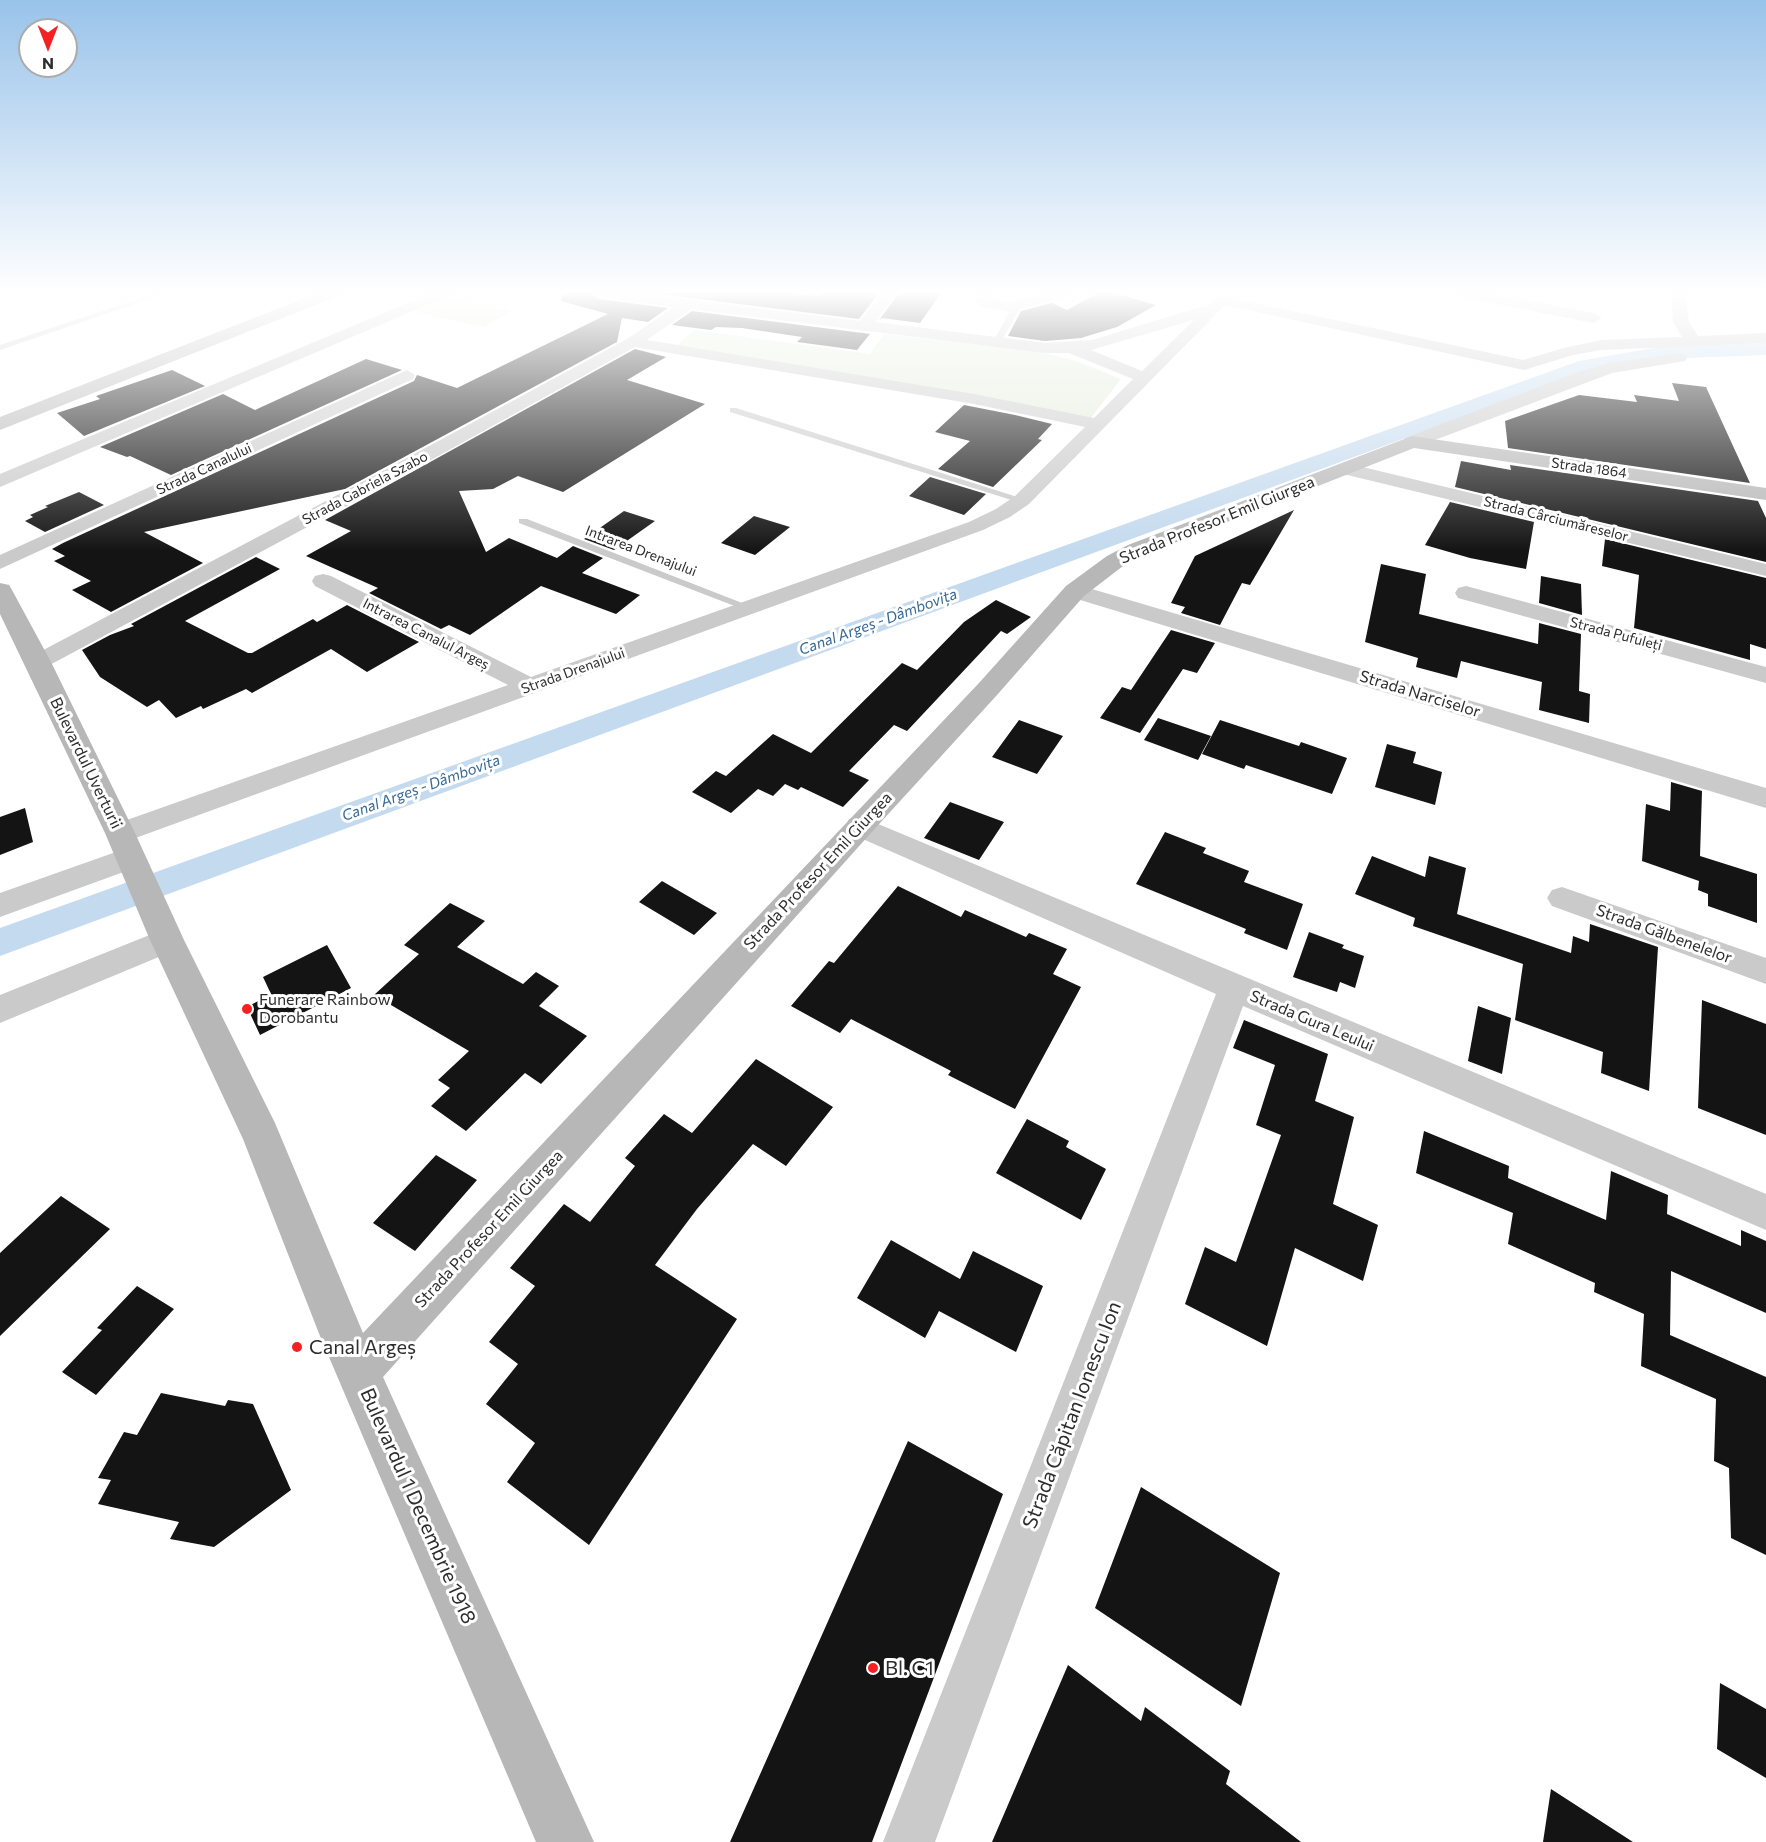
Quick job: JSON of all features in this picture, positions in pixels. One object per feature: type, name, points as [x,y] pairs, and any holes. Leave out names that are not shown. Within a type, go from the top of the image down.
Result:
[{"type":"street","points":[[0,424],[114,379]]},
{"type":"street","points":[[0,482],[242,379]]},
{"type":"street","name":"Strada Canalului","points":[[0,563],[398,379]]},
{"type":"street","name":"Strada Gabriela Szabo","points":[[38,662],[565,379]]},
{"type":"street","points":[[849,379],[974,399],[1098,424]]},
{"type":"street","name":"Strada Drenajului","points":[[0,905],[125,845],[529,686],[976,526],[1003,513],[1022,500],[1143,379]]},
{"type":"street","points":[[1412,442],[1576,379]]},
{"type":"street","name":"Strada Profesor Emil Giurgea","points":[[358,1371],[988,689],[1075,591],[1095,574],[1136,550],[1412,442]]},
{"type":"street","name":"Strada 1864","points":[[1412,442],[1766,494]]},
{"type":"street","name":"Strada Cârciumăreselor","points":[[1346,469],[1766,570]]},
{"type":"street","name":"Intrarea Canalul Argeș","points":[[323,582],[529,686]]},
{"type":"street","name":"Bulevardul Uverturii","points":[[0,590],[38,662],[125,845],[167,940]]},
{"type":"street","name":"Strada Narciselor","points":[[1075,591],[1766,798]]},
{"type":"street","name":"Strada Pufuleți","points":[[1466,593],[1766,675]]},
{"type":"street","name":"Strada Gura Leului","points":[[859,826],[1234,988],[1766,1212]]},
{"type":"street","name":"Strada Gălbenelelor","points":[[1562,898],[1766,971]]},
{"type":"street","points":[[0,1009],[167,940]]},
{"type":"street","name":"Bulevardul 1 Decembrie 1918","points":[[167,940],[261,1136],[331,1311],[565,1842]]},
{"type":"street","name":"Strada Căpitan Ionescu Ion","points":[[909,1842],[1234,988]]},
{"type":"lane","points":[[733,410],[1022,500]]},
{"type":"lane","name":"Intrarea Drenajului","points":[[523,521],[749,608]]},
{"type":"green space","points":[[835,379],[1121,379],[1090,419]]},
{"type":"building","points":[[146,379],[190,379],[205,386],[84,436],[57,413],[100,399],[96,396]]},
{"type":"building","points":[[323,379],[382,379],[171,475],[130,456],[127,457],[100,447],[223,394],[255,410]]},
{"type":"building","points":[[415,379],[429,379],[457,388],[475,379],[549,379],[345,489],[144,532],[203,563],[111,612],[72,590],[91,581],[54,561],[65,556],[52,549],[63,543]]},
{"type":"building","points":[[581,379],[629,379],[627,380],[705,404],[563,492],[518,476],[493,489],[459,491],[486,552],[509,538],[557,558],[573,546],[603,558],[582,573],[640,595],[616,614],[541,586],[470,635],[449,625],[441,629],[369,593],[378,588],[306,556],[351,531],[325,520]]},
{"type":"building","points":[[1672,383],[1706,387],[1750,483],[1508,448],[1505,421],[1579,395],[1637,402],[1634,395],[1679,401]]},
{"type":"building","points":[[964,405],[1052,424],[1038,439],[1042,440],[993,487],[938,469],[970,441],[935,432]]},
{"type":"building","points":[[1461,461],[1511,470],[1510,465],[1758,501],[1766,518],[1766,562],[1455,487]]},
{"type":"building","points":[[930,477],[986,494],[964,515],[909,496]]},
{"type":"building","points":[[79,492],[104,505],[45,532],[25,521],[33,517],[30,515],[48,507],[45,506]]},
{"type":"building","points":[[1450,502],[1534,522],[1526,569],[1470,558],[1425,545]]},
{"type":"building","points":[[1294,510],[1250,585],[1242,583],[1220,625],[1181,613],[1185,607],[1171,603],[1195,556]]},
{"type":"building","points":[[624,511],[655,521],[614,550],[584,539]]},
{"type":"building","points":[[754,516],[790,527],[755,555],[721,543]]},
{"type":"building","points":[[1605,539],[1766,578],[1766,649],[1750,644],[1750,660],[1634,628],[1639,575],[1602,566]]},
{"type":"building","points":[[256,557],[280,569],[185,621],[252,653],[313,619],[317,622],[347,605],[419,642],[367,672],[331,649],[252,693],[246,689],[203,709],[201,706],[176,718],[159,700],[147,707],[100,677],[82,650],[110,635],[134,626],[131,624]]},
{"type":"building","points":[[1381,564],[1426,574],[1419,614],[1538,644],[1539,623],[1581,634],[1579,691],[1590,694],[1589,723],[1539,710],[1542,682],[1461,661],[1457,678],[1416,667],[1418,658],[1365,642]]},
{"type":"building","points":[[1541,576],[1581,584],[1582,615],[1539,603]]},
{"type":"building","points":[[996,600],[1031,617],[1007,634],[1001,631],[907,731],[894,725],[849,771],[869,780],[843,807],[801,787],[798,790],[785,784],[773,796],[758,789],[731,813],[692,792],[716,771],[726,776],[773,734],[811,753],[902,663],[917,670],[964,622]]},
{"type":"building","points":[[1171,630],[1215,643],[1197,673],[1183,669],[1140,733],[1100,718],[1122,687],[1131,690]]},
{"type":"building","points":[[1158,718],[1211,736],[1198,760],[1144,740]]},
{"type":"building","points":[[1019,720],[1063,736],[1037,774],[992,757]]},
{"type":"building","points":[[1220,720],[1299,746],[1301,742],[1347,758],[1332,794],[1246,765],[1244,769],[1202,754]]},
{"type":"building","points":[[1387,744],[1416,752],[1413,763],[1442,772],[1435,805],[1375,787]]},
{"type":"building","points":[[1671,782],[1702,791],[1700,856],[1757,874],[1757,923],[1708,906],[1708,894],[1698,890],[1699,881],[1642,861],[1646,804],[1670,811]]},
{"type":"building","points":[[950,802],[1004,822],[979,860],[924,838]]},
{"type":"building","points":[[25,808],[33,842],[0,855],[0,817]]},
{"type":"building","points":[[1165,832],[1206,848],[1203,853],[1249,871],[1244,882],[1303,904],[1287,950],[1244,933],[1246,929],[1136,884]]},
{"type":"building","points":[[1372,856],[1425,877],[1429,856],[1466,868],[1457,914],[1571,953],[1573,936],[1589,942],[1590,924],[1658,947],[1649,1091],[1601,1073],[1603,1052],[1515,1020],[1523,964],[1413,926],[1415,918],[1355,894]]},
{"type":"building","points":[[662,881],[717,913],[694,935],[639,902]]},
{"type":"building","points":[[898,886],[961,917],[965,910],[1026,937],[1029,933],[1067,949],[1053,974],[1081,987],[1015,1109],[948,1075],[951,1071],[851,1019],[840,1033],[791,1006],[829,961],[834,963]]},
{"type":"building","points":[[450,903],[485,921],[457,947],[523,984],[536,972],[559,986],[539,1006],[587,1036],[541,1084],[525,1073],[466,1131],[431,1106],[450,1088],[438,1080],[469,1051],[374,995],[419,954],[404,945]]},
{"type":"building","points":[[1309,932],[1344,945],[1342,948],[1364,956],[1355,988],[1340,982],[1337,992],[1293,977]]},
{"type":"building","points":[[327,945],[351,988],[260,1035],[247,1007],[271,994],[263,977]]},
{"type":"building","points":[[1702,1000],[1766,1024],[1766,1135],[1698,1108]]},
{"type":"building","points":[[1478,1006],[1511,1018],[1502,1074],[1468,1061]]},
{"type":"building","points":[[1244,1020],[1328,1054],[1315,1101],[1354,1117],[1333,1204],[1378,1225],[1363,1281],[1295,1248],[1267,1346],[1185,1304],[1205,1247],[1236,1262],[1281,1135],[1256,1125],[1275,1065],[1233,1048]]},
{"type":"building","points":[[756,1059],[833,1107],[786,1166],[753,1144],[697,1209],[655,1265],[737,1319],[589,1545],[507,1482],[535,1443],[486,1404],[518,1364],[489,1342],[535,1286],[510,1268],[564,1204],[590,1222],[635,1166],[625,1158],[664,1114],[692,1133]]},
{"type":"building","points":[[1027,1119],[1069,1141],[1066,1147],[1106,1169],[1081,1220],[996,1173]]},
{"type":"building","points":[[1424,1131],[1509,1166],[1508,1178],[1606,1220],[1611,1171],[1668,1195],[1667,1214],[1741,1246],[1741,1230],[1766,1241],[1766,1313],[1671,1271],[1670,1335],[1766,1377],[1766,1555],[1731,1538],[1729,1468],[1714,1461],[1716,1399],[1641,1366],[1644,1314],[1594,1292],[1595,1283],[1508,1244],[1513,1213],[1416,1173]]},
{"type":"building","points":[[436,1155],[477,1180],[415,1251],[373,1223]]},
{"type":"building","points":[[61,1196],[110,1229],[0,1336],[0,1253]]},
{"type":"building","points":[[891,1240],[960,1279],[973,1251],[1043,1286],[1016,1352],[939,1311],[925,1338],[857,1298]]},
{"type":"building","points":[[137,1286],[174,1309],[96,1395],[62,1372],[102,1330],[97,1328]]},
{"type":"building","points":[[161,1393],[225,1406],[228,1400],[253,1404],[291,1490],[214,1547],[170,1539],[179,1522],[98,1504],[111,1480],[98,1478],[124,1432],[137,1435]]},
{"type":"building","name":"Bl. C1","points":[[908,1441],[1003,1494],[872,1842],[730,1842]]},
{"type":"building","points":[[1141,1487],[1280,1573],[1241,1706],[1095,1608]]},
{"type":"building","points":[[1068,1665],[1141,1721],[1145,1707],[1230,1771],[1226,1784],[1301,1842],[992,1842]]},
{"type":"building","points":[[1720,1683],[1766,1709],[1766,1778],[1717,1749]]},
{"type":"building","points":[[1551,1789],[1633,1842],[1543,1842]]},
{"type":"waterway","name":"Canal Argeș - Dâmbovița","points":[[0,942],[1548,379]]},
{"type":"place","name":"Funerare Rainbow Dorobantu","points":[[247,1009]]},
{"type":"place","name":"Canal Argeș","points":[[297,1347]]},
{"type":"place","name":"Bl. C1","points":[[873,1668]]}]
